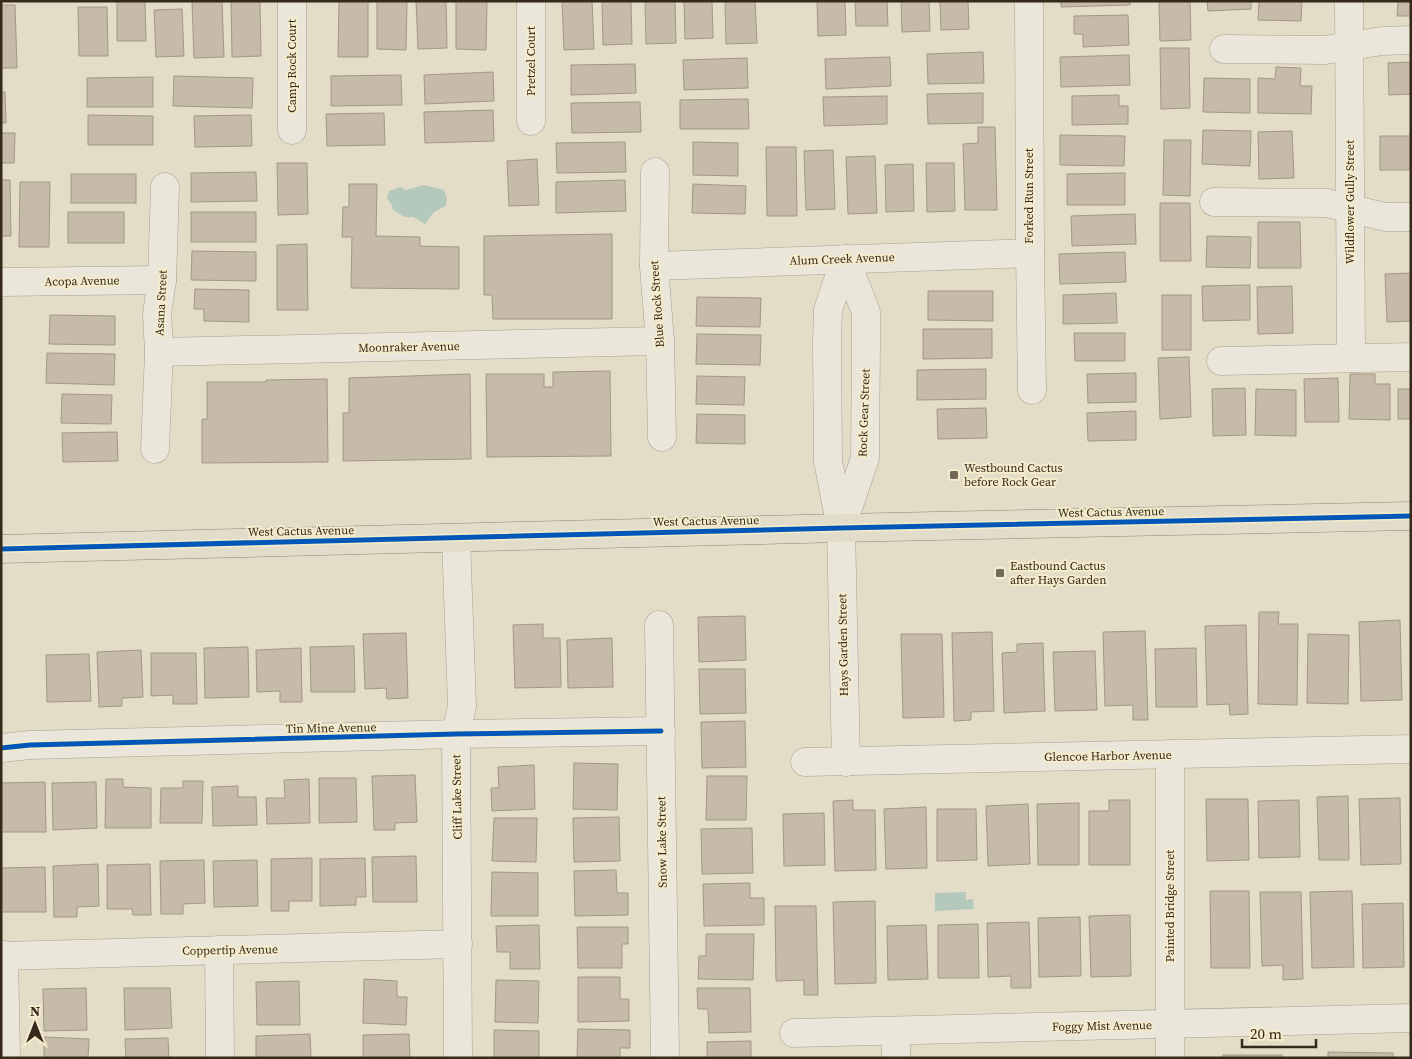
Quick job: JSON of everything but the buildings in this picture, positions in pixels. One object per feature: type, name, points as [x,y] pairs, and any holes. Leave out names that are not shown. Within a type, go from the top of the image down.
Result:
[{"type":"main road","name":"West Cactus Avenue","points":[[1,549],[1411,516]]},
{"type":"street","name":"Camp Rock Court","points":[[292,1],[292,130]]},
{"type":"street","name":"Pretzel Court","points":[[531,1],[531,121]]},
{"type":"street","name":"Forked Run Street","points":[[1029,1],[1032,390]]},
{"type":"street","name":"Wildflower Gully Street","points":[[1349,1],[1351,358]]},
{"type":"street","points":[[1224,49],[1325,50],[1382,41],[1411,40]]},
{"type":"street","name":"Blue Rock Street","points":[[655,172],[654,266],[660,341],[662,437]]},
{"type":"street","name":"Asana Street","points":[[155,449],[159,352],[158,314],[162,280],[165,187]]},
{"type":"street","points":[[1214,202],[1327,203],[1385,217],[1411,218]]},
{"type":"street","name":"Alum Creek Avenue","points":[[654,266],[1030,253]]},
{"type":"street","points":[[841,528],[828,462],[827,342],[828,310],[844,258]]},
{"type":"street","name":"Rock Gear Street","points":[[841,528],[865,458],[866,312],[844,258]]},
{"type":"street","name":"Acopa Avenue","points":[[1,282],[162,280]]},
{"type":"street","name":"Moonraker Avenue","points":[[159,352],[660,341]]},
{"type":"street","points":[[827,342],[866,342]]},
{"type":"street","points":[[1221,361],[1411,357]]},
{"type":"street","name":"Hays Garden Street","points":[[841,528],[846,762]]},
{"type":"street","name":"Cliff Lake Street","points":[[456,538],[462,706],[456,734],[458,1058]]},
{"type":"street","name":"Snow Lake Street","points":[[659,625],[665,1058]]},
{"type":"street","name":"Tin Mine Avenue","points":[[1,748],[30,745],[456,734],[660,731]]},
{"type":"street","name":"Glencoe Harbor Avenue","points":[[805,762],[1411,749]]},
{"type":"street","name":"Painted Bridge Street","points":[[1170,754],[1170,1058]]},
{"type":"street","name":"Coppertip Avenue","points":[[3,956],[458,944]]},
{"type":"street","points":[[219,950],[220,1058]]},
{"type":"street","points":[[3,956],[6,1058]]},
{"type":"street","name":"Foggy Mist Avenue","points":[[794,1033],[1411,1018]]},
{"type":"street","points":[[896,1031],[896,1058]]},
{"type":"shaded area","points":[[424,185],[444,190],[447,198],[446,206],[434,212],[425,224],[413,217],[405,217],[393,210],[387,198],[389,191],[400,187],[406,190]]},
{"type":"shaded area","points":[[966,892],[966,900],[973,899],[974,909],[935,911],[935,893]]},
{"type":"cycle path","points":[[1,549],[1411,516]]},
{"type":"cycle path","points":[[1,748],[30,745],[456,734],[661,731]]},
{"type":"place","name":"Westbound Cactus before Rock Gear","points":[[954,475]]},
{"type":"place","name":"Eastbound Cactus after Hays Garden","points":[[1000,573]]}]
